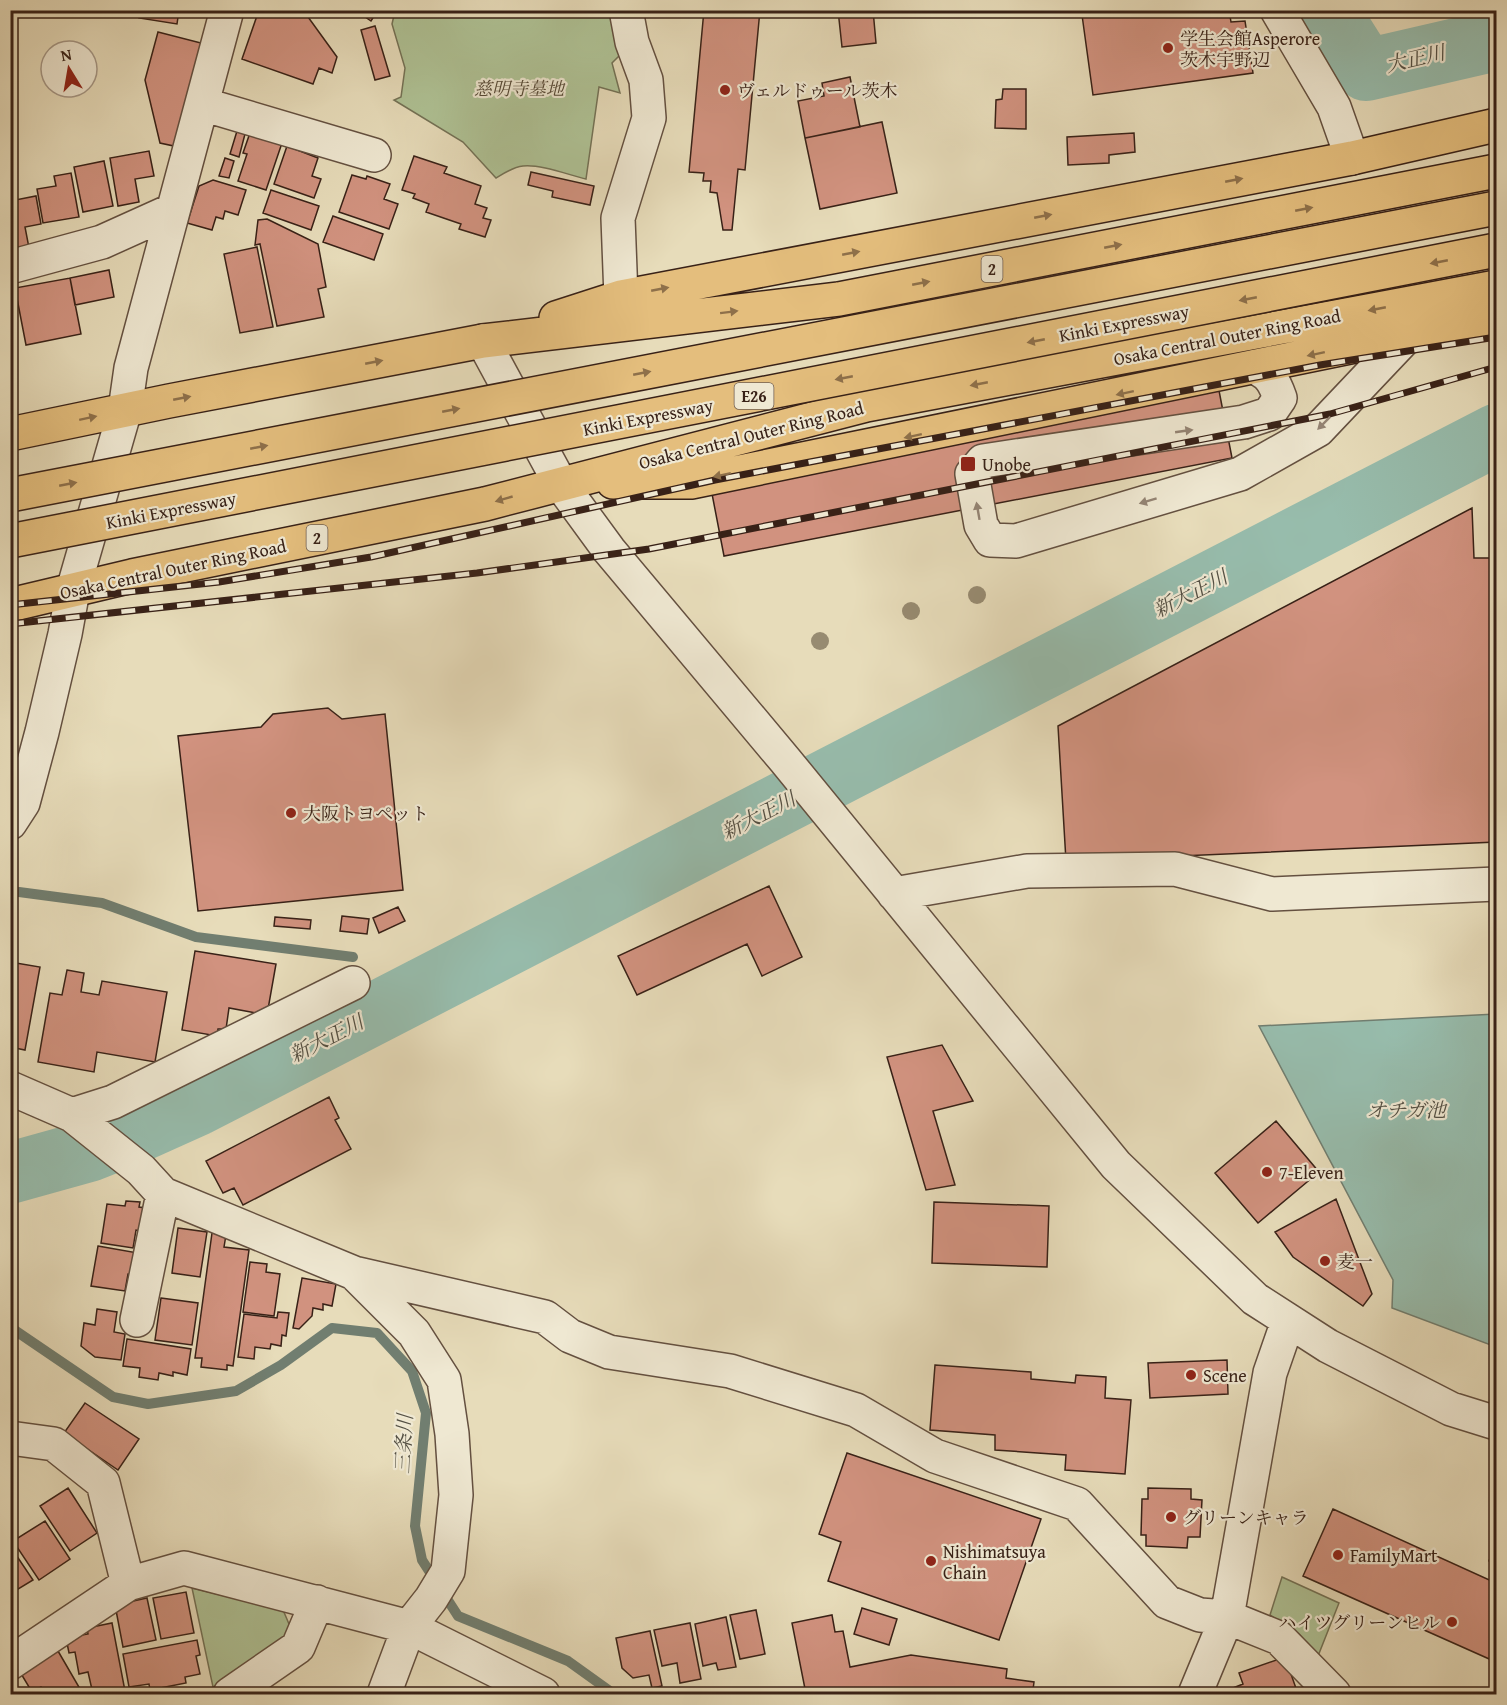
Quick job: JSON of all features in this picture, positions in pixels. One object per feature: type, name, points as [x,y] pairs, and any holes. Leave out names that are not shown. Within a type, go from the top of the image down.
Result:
[{"type":"main road","points":[[483,341],[621,297],[1352,158],[1497,124]]},
{"type":"main road","name":"2","points":[[10,434],[483,341],[839,299],[1497,171]]},
{"type":"main road","points":[[10,495],[1497,208]]},
{"type":"main road","name":"Kinki Expressway","points":[[10,541],[1497,250]]},
{"type":"main road","name":"Osaka Central Outer Ring Road","points":[[10,605],[132,576],[484,504],[866,405],[1497,286]]},
{"type":"main road","points":[[560,483],[691,482],[1497,317]]},
{"type":"street","points":[[10,823],[23,803],[65,634],[73,590],[125,410],[131,368],[227,10]]},
{"type":"street","points":[[621,297],[618,219],[649,118],[646,80],[632,42],[626,10]]},
{"type":"street","points":[[1277,10],[1334,107],[1352,158]]},
{"type":"street","points":[[202,104],[374,155]]},
{"type":"street","points":[[10,267],[102,242],[173,210]]},
{"type":"street","points":[[1254,367],[1266,372],[1275,382],[1280,398],[1269,414],[1244,422],[983,461],[972,474],[981,525],[990,540],[1016,541],[1240,474],[1318,430],[1408,335]]},
{"type":"street","points":[[483,341],[560,483],[609,550],[785,760],[1116,1165],[1255,1299],[1328,1346],[1451,1409],[1497,1423]]},
{"type":"street","points":[[894,894],[1027,871],[1175,869],[1272,894],[1493,884]]},
{"type":"street","points":[[72,1115],[113,1102],[353,983]]},
{"type":"street","points":[[10,1088],[72,1115],[141,1170],[163,1194],[354,1272],[545,1317],[570,1336],[609,1352],[730,1371],[856,1410],[934,1456],[1077,1504],[1167,1602],[1200,1615],[1227,1617],[1279,1638],[1334,1695]]},
{"type":"street","points":[[137,1320],[163,1194]]},
{"type":"street","points":[[354,1272],[414,1333],[444,1380],[452,1434],[456,1495],[440,1585],[409,1627],[384,1695]]},
{"type":"street","points":[[1195,1695],[1227,1617],[1270,1373],[1288,1321]]},
{"type":"street","points":[[10,1438],[54,1444],[103,1483],[128,1584]]},
{"type":"street","points":[[10,1663],[128,1584],[184,1568],[409,1627],[543,1695]]},
{"type":"street","points":[[230,1695],[298,1647],[317,1602]]},
{"type":"green space","name":"慈明寺墓地","points":[[395,11],[619,11],[627,48],[612,63],[620,93],[599,87],[586,179],[530,166],[509,170],[496,178],[463,142],[394,100],[401,97],[405,68],[392,24]]},
{"type":"green space","points":[[1282,1577],[1339,1603],[1318,1656],[1299,1634],[1270,1615]]},
{"type":"green space","points":[[192,1588],[283,1610],[292,1631],[238,1676],[213,1687]]},
{"type":"water","name":"オチガ池","points":[[1496,1014],[1496,1347],[1392,1308],[1393,1280],[1259,1026]]},
{"type":"building","points":[[141,10],[179,10],[177,24],[139,18]]},
{"type":"building","points":[[259,10],[303,10],[337,57],[332,73],[319,68],[313,84],[242,59]]},
{"type":"building","points":[[355,10],[378,10],[371,21]]},
{"type":"building","name":"ヴェルドゥール茨木","points":[[704,10],[760,10],[745,170],[738,169],[732,230],[723,230],[717,193],[710,192],[711,181],[703,181],[704,173],[689,172]]},
{"type":"building","points":[[838,10],[873,10],[876,43],[842,47]]},
{"type":"building","name":"学生会館Asperore 茨木宇野辺","points":[[1118,10],[1229,10],[1231,22],[1245,21],[1253,73],[1093,95],[1082,15]]},
{"type":"building","points":[[375,26],[390,76],[375,80],[361,30]]},
{"type":"building","points":[[158,32],[201,43],[174,146],[160,143],[145,80]]},
{"type":"building","points":[[850,77],[860,127],[805,138],[798,101],[824,96],[822,83]]},
{"type":"building","points":[[1003,89],[1026,89],[1026,129],[995,128],[996,100],[1002,99]]},
{"type":"building","points":[[882,122],[897,193],[820,209],[805,138]]},
{"type":"building","points":[[251,130],[283,140],[266,190],[238,181],[247,154],[243,153]]},
{"type":"building","points":[[237,131],[245,134],[239,157],[230,154]]},
{"type":"building","points":[[1134,133],[1135,152],[1109,155],[1109,163],[1068,165],[1067,137]]},
{"type":"building","points":[[287,146],[318,158],[312,176],[321,179],[314,198],[274,184]]},
{"type":"building","points":[[149,151],[154,176],[135,179],[139,202],[118,206],[110,158]]},
{"type":"building","points":[[414,156],[447,167],[444,173],[481,186],[475,204],[487,208],[483,218],[491,220],[485,237],[459,229],[461,224],[426,212],[429,204],[413,198],[415,194],[402,190]]},
{"type":"building","points":[[225,158],[234,161],[229,178],[219,176]]},
{"type":"building","points":[[104,161],[113,206],[83,212],[74,167]]},
{"type":"building","points":[[531,172],[594,186],[590,205],[552,197],[553,191],[528,185]]},
{"type":"building","points":[[71,173],[79,217],[43,223],[37,189],[56,186],[54,176]]},
{"type":"building","points":[[352,175],[366,179],[367,176],[390,184],[384,199],[398,204],[389,229],[339,212]]},
{"type":"building","points":[[213,180],[246,190],[238,215],[225,211],[223,219],[216,217],[212,230],[187,223],[199,186]]},
{"type":"building","points":[[271,190],[319,206],[311,230],[263,213]]},
{"type":"building","points":[[36,196],[41,224],[25,227],[30,253],[10,256],[10,201]]},
{"type":"building","points":[[333,216],[383,234],[374,260],[323,242]]},
{"type":"building","points":[[267,219],[318,244],[326,287],[318,289],[324,317],[277,326],[260,244],[255,245],[258,220]]},
{"type":"building","points":[[257,247],[273,327],[240,333],[224,254]]},
{"type":"building","points":[[109,270],[114,297],[75,305],[70,278]]},
{"type":"building","points":[[70,278],[81,334],[26,345],[15,288]]},
{"type":"building","points":[[1216,375],[1232,458],[724,556],[708,473]]},
{"type":"building","points":[[1472,508],[1474,558],[1496,558],[1496,842],[1066,861],[1058,726]]},
{"type":"building","name":"大阪トヨペット","points":[[328,708],[342,719],[385,714],[403,890],[198,911],[178,736],[261,727],[273,714]]},
{"type":"building","points":[[769,886],[802,957],[762,976],[747,944],[637,995],[618,956]]},
{"type":"building","points":[[398,907],[405,921],[379,933],[373,918]]},
{"type":"building","points":[[342,916],[369,919],[367,934],[340,931]]},
{"type":"building","points":[[275,917],[311,920],[310,929],[274,926]]},
{"type":"building","points":[[195,951],[276,964],[267,1015],[229,1008],[226,1029],[218,1029],[217,1036],[182,1030]]},
{"type":"building","points":[[10,962],[40,967],[25,1050],[10,1047]]},
{"type":"building","points":[[67,970],[84,973],[81,992],[99,995],[102,981],[167,992],[155,1062],[97,1052],[94,1072],[38,1062],[50,993],[62,995]]},
{"type":"building","points":[[942,1045],[973,1101],[933,1111],[955,1185],[926,1190],[887,1057]]},
{"type":"building","points":[[329,1097],[339,1118],[335,1120],[351,1149],[243,1205],[234,1188],[223,1193],[206,1161]]},
{"type":"building","name":"7-Eleven","points":[[1276,1121],[1319,1172],[1258,1223],[1215,1173]]},
{"type":"building","points":[[1336,1199],[1372,1294],[1363,1306],[1293,1257],[1275,1232]]},
{"type":"building","points":[[126,1201],[140,1202],[139,1207],[146,1208],[142,1231],[136,1230],[133,1248],[101,1243],[107,1204],[125,1206]]},
{"type":"building","points":[[934,1202],[1049,1206],[1047,1267],[932,1263]]},
{"type":"building","points":[[178,1228],[207,1232],[200,1277],[172,1273]]},
{"type":"building","points":[[212,1233],[226,1235],[224,1247],[249,1250],[233,1366],[227,1365],[227,1370],[201,1367],[202,1358],[195,1358]]},
{"type":"building","points":[[98,1246],[138,1253],[134,1275],[128,1274],[125,1291],[91,1286]]},
{"type":"building","points":[[250,1262],[267,1264],[266,1272],[280,1274],[274,1316],[243,1312]]},
{"type":"building","points":[[302,1278],[336,1284],[332,1306],[323,1304],[323,1310],[313,1308],[312,1316],[299,1329],[293,1328]]},
{"type":"building","points":[[161,1298],[198,1303],[192,1345],[155,1340]]},
{"type":"building","points":[[97,1309],[117,1312],[114,1332],[125,1334],[121,1360],[95,1357],[81,1346],[84,1323],[95,1325]]},
{"type":"building","points":[[278,1312],[289,1313],[286,1336],[282,1335],[281,1346],[271,1344],[270,1349],[255,1347],[254,1359],[238,1357],[244,1314],[277,1318]]},
{"type":"building","points":[[127,1339],[191,1349],[187,1375],[173,1372],[173,1376],[159,1373],[158,1380],[139,1377],[140,1368],[123,1366]]},
{"type":"building","points":[[1227,1360],[1228,1394],[1150,1398],[1148,1363]]},
{"type":"building","points":[[935,1365],[1031,1372],[1031,1379],[1075,1383],[1076,1375],[1106,1377],[1105,1398],[1131,1400],[1125,1474],[1065,1470],[1066,1455],[995,1450],[995,1435],[930,1430]]},
{"type":"building","points":[[85,1403],[139,1439],[118,1470],[64,1433]]},
{"type":"building","name":"Nishimatsuya Chain","points":[[847,1453],[1041,1519],[999,1640],[828,1581],[841,1542],[819,1534]]},
{"type":"building","points":[[68,1488],[97,1533],[70,1551],[40,1506]]},
{"type":"building","name":"グリーンキャラ","points":[[1148,1488],[1191,1489],[1191,1499],[1202,1500],[1200,1537],[1188,1537],[1187,1548],[1146,1546],[1146,1535],[1141,1535],[1142,1499],[1148,1499]]},
{"type":"building","name":"ハイツグリーンヒル","points":[[1333,1509],[1496,1583],[1496,1662],[1303,1576]]},
{"type":"building","points":[[45,1521],[70,1559],[39,1580],[13,1541]]},
{"type":"building","points":[[1496,1542],[1496,1565],[1489,1561]]},
{"type":"building","points":[[10,1546],[33,1580],[10,1594]]},
{"type":"building","points":[[186,1592],[194,1633],[161,1639],[153,1598]]},
{"type":"building","points":[[147,1598],[156,1640],[123,1647],[115,1605]]},
{"type":"building","points":[[862,1608],[897,1619],[889,1645],[854,1634]]},
{"type":"building","points":[[756,1610],[765,1654],[740,1659],[730,1615]]},
{"type":"building","points":[[832,1615],[835,1632],[843,1631],[850,1667],[911,1655],[1007,1669],[1006,1678],[1034,1682],[1033,1690],[1063,1694],[806,1694],[792,1623]]},
{"type":"building","points":[[726,1617],[736,1667],[718,1670],[716,1663],[703,1666],[695,1624]]},
{"type":"building","points":[[112,1623],[125,1691],[93,1694],[88,1672],[79,1674],[75,1652],[69,1653],[66,1638],[88,1634],[87,1628]]},
{"type":"building","points":[[690,1623],[701,1679],[680,1683],[677,1663],[662,1666],[654,1630]]},
{"type":"building","points":[[650,1631],[662,1686],[652,1688],[649,1675],[633,1678],[622,1668],[616,1638]]},
{"type":"building","points":[[197,1640],[200,1655],[196,1656],[200,1674],[185,1677],[186,1683],[150,1690],[149,1684],[129,1687],[123,1654]]},
{"type":"building","points":[[58,1651],[83,1694],[45,1694],[41,1687],[32,1692],[20,1672]]},
{"type":"building","points":[[1285,1657],[1298,1694],[1235,1694],[1233,1688],[1243,1684],[1239,1673]]},
{"type":"waterway","name":"大正川","points":[[1328,10],[1366,70],[1496,40]]},
{"type":"waterway","name":"新大正川","points":[[10,1173],[89,1151],[197,1105],[1496,435]]},
{"type":"waterway","points":[[19,892],[102,903],[196,937],[353,957]]},
{"type":"waterway","points":[[411,966],[447,975]]},
{"type":"waterway","name":"三条川","points":[[10,1327],[113,1397],[148,1404],[236,1391],[281,1365],[332,1328],[377,1333],[412,1371],[426,1413],[415,1526],[422,1560],[458,1616],[568,1661],[614,1694]]},
{"type":"railway","points":[[10,605],[219,582],[371,557],[715,480],[1320,365],[1496,337]]},
{"type":"railway","points":[[10,624],[477,573],[649,549],[1330,414],[1496,367]]},
{"type":"place","name":"学生会館Asperore 茨木宇野辺","points":[[1168,48]]},
{"type":"place","name":"ヴェルドゥール茨木","points":[[725,90]]},
{"type":"place","name":"Unobe","points":[[968,464]]},
{"type":"place","name":"大阪トヨペット","points":[[291,813]]},
{"type":"place","name":"7-Eleven","points":[[1267,1172]]},
{"type":"place","name":"麦一","points":[[1325,1261]]},
{"type":"place","name":"Scene","points":[[1191,1375]]},
{"type":"place","name":"グリーンキャラ","points":[[1171,1517]]},
{"type":"place","name":"FamilyMart","points":[[1338,1555]]},
{"type":"place","name":"Nishimatsuya Chain","points":[[931,1561]]},
{"type":"place","name":"ハイツグリーンヒル","points":[[1452,1622]]}]
